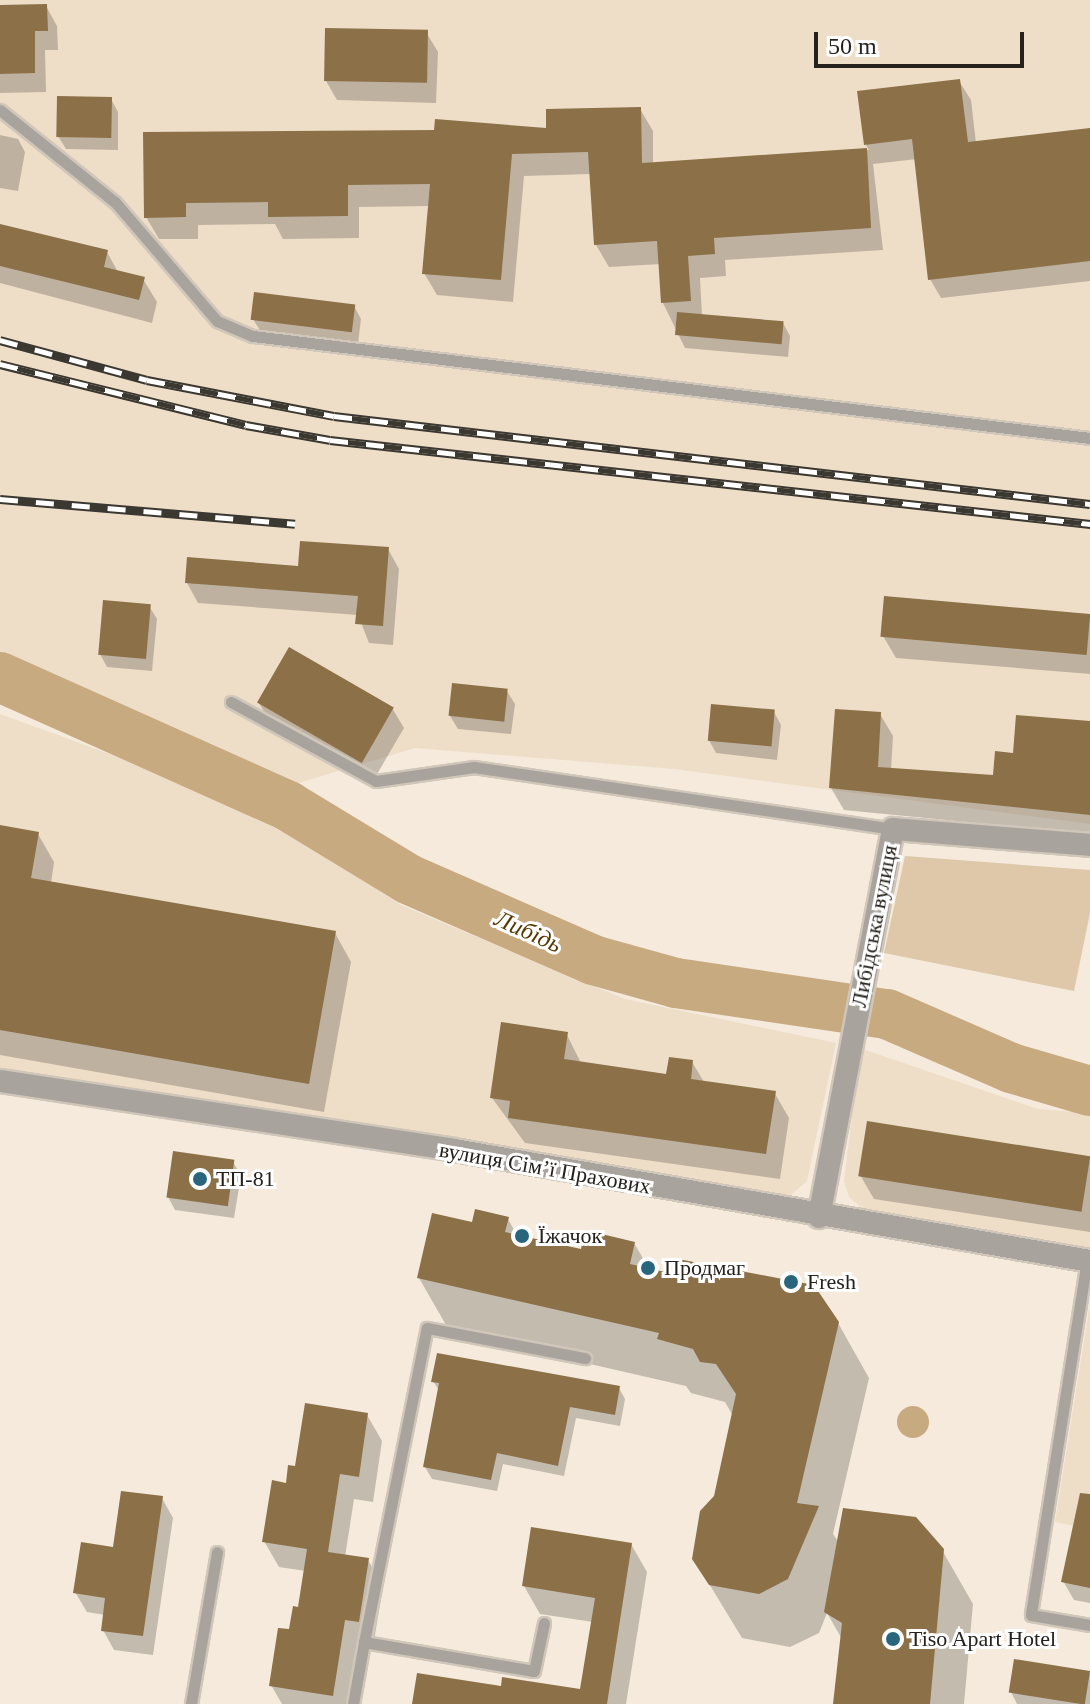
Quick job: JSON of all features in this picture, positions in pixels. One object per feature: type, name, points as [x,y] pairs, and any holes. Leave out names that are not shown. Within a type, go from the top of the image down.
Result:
[{"type":"street","name":"Либідська вулиця","points":[[819,1217],[893,829],[1090,845]]},
{"type":"street","name":"вулиця Сімʼї Прахових","points":[[0,1081],[454,1150],[819,1217],[1089,1260]]},
{"type":"lane","points":[[0,110],[115,202],[217,321],[253,336],[1090,438]]},
{"type":"lane","points":[[231,702],[376,781],[474,767],[893,829]]},
{"type":"lane","points":[[1089,1260],[1031,1615],[1090,1625]]},
{"type":"lane","points":[[353,1704],[427,1328],[585,1358]]},
{"type":"lane","points":[[191,1704],[217,1552]]},
{"type":"lane","points":[[364,1642],[534,1671],[544,1623]]},
{"type":"shaded area","points":[[0,0],[1090,0],[1090,824],[674,769],[415,748],[292,785],[0,658]]},
{"type":"shaded area","points":[[0,714],[266,811],[401,905],[625,999],[836,1043],[807,1181],[792,1194],[777,1197],[0,1069]]},
{"type":"shaded area","points":[[905,856],[1090,870],[1090,913],[1074,991],[884,953]]},
{"type":"shaded area","points":[[860,1048],[1038,1109],[1090,1113],[1090,1248],[862,1208],[849,1197],[844,1181]]},
{"type":"shaded area","points":[[1090,1303],[1090,1529],[1055,1522]]},
{"type":"shaded area","points":[[913,1406],[924,1411],[929,1422],[924,1433],[913,1438],[902,1433],[897,1422],[902,1411]]},
{"type":"building","points":[[47,4],[48,31],[35,31],[35,73],[0,74],[0,5]]},
{"type":"building","points":[[325,28],[428,30],[427,83],[324,81]]},
{"type":"building","points":[[960,79],[968,142],[1090,128],[1090,261],[928,280],[912,139],[864,145],[857,91]]},
{"type":"building","points":[[57,96],[112,97],[111,138],[56,137]]},
{"type":"building","points":[[641,107],[642,163],[867,148],[871,228],[714,238],[715,254],[688,256],[691,301],[661,303],[657,241],[594,245],[588,152],[512,154],[501,280],[422,274],[430,184],[348,185],[348,216],[268,217],[268,202],[186,203],[186,217],[144,218],[143,132],[434,130],[435,119],[546,128],[546,109]]},
{"type":"building","points":[[0,224],[108,250],[104,267],[145,277],[139,300],[0,266]]},
{"type":"building","points":[[254,292],[355,304],[352,332],[251,320]]},
{"type":"building","points":[[677,312],[784,321],[782,344],[675,335]]},
{"type":"building","points":[[300,541],[389,547],[383,626],[355,624],[358,596],[185,583],[187,557],[298,566]]},
{"type":"building","points":[[884,596],[1090,614],[1087,655],[880,637]]},
{"type":"building","points":[[103,600],[151,604],[146,659],[98,655]]},
{"type":"building","points":[[289,647],[394,708],[362,763],[257,702]]},
{"type":"building","points":[[452,683],[508,689],[504,722],[449,716]]},
{"type":"building","points":[[711,704],[775,710],[772,746],[708,741]]},
{"type":"building","points":[[835,709],[881,712],[878,767],[993,775],[995,751],[1013,753],[1016,715],[1090,721],[1090,815],[829,788]]},
{"type":"building","points":[[0,825],[39,832],[31,878],[336,931],[309,1084],[0,1030]]},
{"type":"building","points":[[501,1022],[568,1032],[564,1059],[666,1074],[669,1057],[693,1060],[691,1079],[776,1091],[766,1154],[508,1118],[510,1101],[490,1098]]},
{"type":"building","points":[[867,1121],[1090,1156],[1081,1212],[858,1176]]},
{"type":"building","name":"ТП-81","points":[[173,1151],[234,1160],[228,1206],[166,1198]]},
{"type":"building","points":[[475,1209],[509,1217],[505,1232],[581,1249],[585,1230],[635,1242],[630,1264],[674,1274],[678,1259],[814,1285],[839,1322],[797,1503],[819,1506],[788,1579],[759,1594],[709,1585],[692,1559],[700,1511],[714,1496],[736,1394],[716,1364],[700,1362],[693,1349],[657,1339],[659,1333],[417,1278],[432,1213],[472,1222]]},
{"type":"building","points":[[437,1353],[620,1386],[615,1415],[570,1407],[558,1466],[497,1453],[491,1480],[423,1467],[439,1383],[431,1382]]},
{"type":"building","points":[[305,1403],[368,1413],[359,1477],[340,1474],[328,1552],[369,1558],[359,1622],[345,1620],[333,1696],[269,1686],[278,1628],[289,1629],[293,1606],[298,1607],[307,1549],[262,1542],[272,1480],[286,1483],[288,1465],[295,1466]]},
{"type":"building","points":[[121,1491],[163,1496],[143,1636],[101,1631],[105,1598],[73,1593],[81,1542],[113,1547]]},
{"type":"building","points":[[1080,1493],[1090,1494],[1090,1588],[1061,1582]]},
{"type":"building","points":[[843,1508],[916,1517],[944,1549],[930,1704],[833,1704],[842,1623],[824,1612]]},
{"type":"building","points":[[531,1527],[632,1543],[607,1704],[412,1704],[417,1673],[501,1686],[502,1677],[580,1689],[595,1598],[522,1586]]},
{"type":"building","points":[[1014,1659],[1090,1671],[1085,1704],[1009,1693]]},
{"type":"waterway","name":"Либідь","points":[[0,677],[288,806],[408,879],[593,960],[676,983],[887,1014],[1011,1068],[1090,1091]]},
{"type":"railway","points":[[0,340],[147,380],[334,416],[1090,504]]},
{"type":"railway","points":[[0,364],[246,425],[330,440],[1090,524]]},
{"type":"railway","points":[[0,499],[295,524]]},
{"type":"place","name":"ТП-81","points":[[200,1179]]},
{"type":"place","name":"Їжачок","points":[[522,1236]]},
{"type":"place","name":"Продмаг","points":[[648,1268]]},
{"type":"place","name":"Fresh","points":[[791,1282]]},
{"type":"place","name":"Tiso Apart Hotel","points":[[893,1639]]}]
